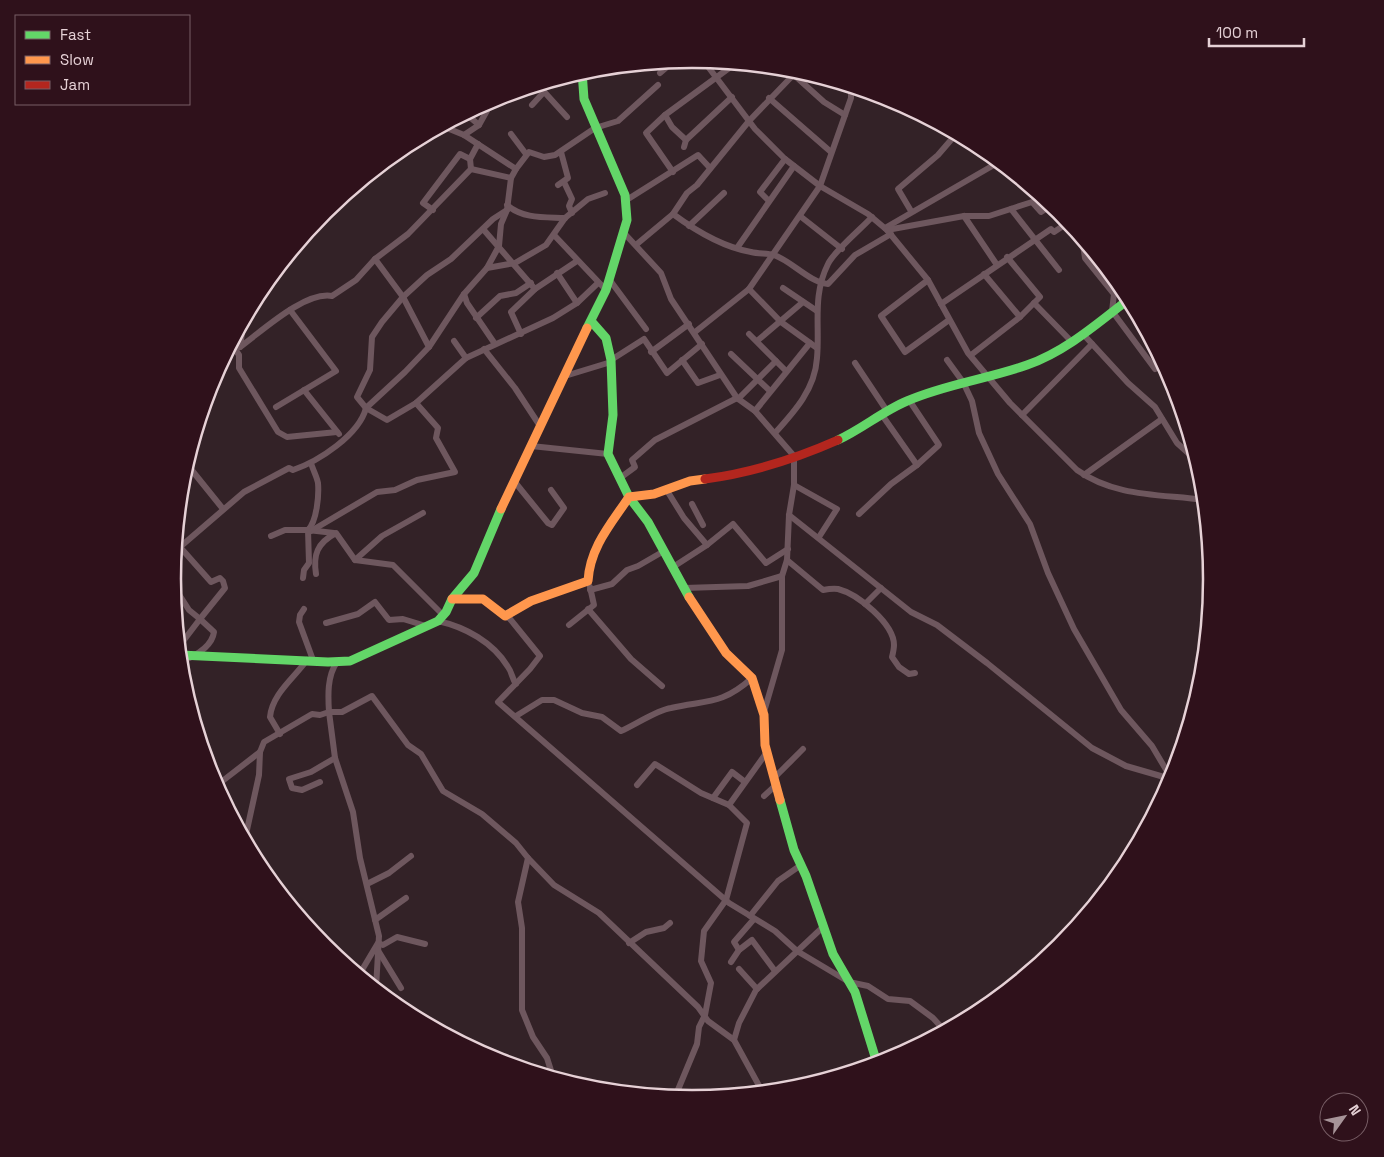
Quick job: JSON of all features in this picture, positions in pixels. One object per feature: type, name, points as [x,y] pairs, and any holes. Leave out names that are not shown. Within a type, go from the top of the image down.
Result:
[{"type":"street","points":[[660,73],[665,69]]},
{"type":"street","points":[[710,69],[749,121],[785,159],[820,186],[872,217],[888,230],[928,280],[958,338],[971,355],[1022,415],[1084,475],[1100,485],[1114,489],[1197,499]]},
{"type":"street","points":[[673,172],[646,132],[665,115],[727,69]]},
{"type":"street","points":[[637,244],[672,214],[749,121],[791,77]]},
{"type":"street","points":[[187,655],[350,661],[378,650],[440,618],[452,598],[474,573],[530,446],[606,290],[627,220],[625,196],[584,99],[583,79]]},
{"type":"street","points":[[803,80],[824,102],[845,116]]},
{"type":"street","points":[[182,543],[257,483],[289,468],[293,470],[311,464],[343,440],[364,415],[366,408],[405,372],[429,346],[464,294],[487,268],[499,246],[501,224],[507,207],[511,178],[526,154],[529,152],[544,157],[560,152],[595,128],[618,121],[658,85]]},
{"type":"street","points":[[532,105],[543,92],[567,117]]},
{"type":"street","points":[[695,332],[749,289],[820,186],[851,93]]},
{"type":"street","points":[[665,115],[685,144],[732,97]]},
{"type":"street","points":[[769,98],[831,152]]},
{"type":"street","points":[[464,135],[479,124],[487,110]]},
{"type":"street","points":[[470,118],[479,124]]},
{"type":"street","points":[[449,129],[464,135],[516,169]]},
{"type":"street","points":[[511,134],[526,154]]},
{"type":"street","points":[[911,211],[898,189],[938,155],[953,139]]},
{"type":"street","points":[[240,347],[290,310],[322,294],[332,296],[344,290],[375,259],[408,234],[471,169],[470,159],[478,144]]},
{"type":"street","points":[[560,152],[568,178],[561,184],[572,199],[569,206],[572,213]]},
{"type":"street","points":[[432,210],[423,203],[460,154],[470,159]]},
{"type":"street","points":[[625,201],[698,155],[710,168]]},
{"type":"street","points":[[768,200],[760,192],[785,159]]},
{"type":"street","points":[[737,248],[768,200],[794,166]]},
{"type":"street","points":[[672,214],[689,226],[725,245],[773,254],[791,263],[821,283],[828,284],[855,255],[911,211],[993,166]]},
{"type":"street","points":[[471,169],[511,178]]},
{"type":"street","points":[[487,268],[515,263],[546,245],[565,218],[588,199],[605,193]]},
{"type":"street","points":[[689,226],[724,193]]},
{"type":"street","points":[[888,230],[964,216],[988,216],[1032,202],[1042,212],[1045,209]]},
{"type":"street","points":[[507,207],[514,211],[541,218],[565,218]]},
{"type":"street","points":[[507,207],[451,259],[426,275],[403,297],[372,337],[370,370],[357,396],[366,408],[387,420],[416,404],[466,358],[553,318],[576,303],[598,283]]},
{"type":"street","points":[[1011,209],[1059,270]]},
{"type":"street","points":[[800,216],[842,249]]},
{"type":"street","points":[[964,216],[997,264]]},
{"type":"street","points":[[776,434],[799,406],[811,385],[817,359],[817,295],[828,263],[872,217]]},
{"type":"street","points":[[941,304],[1007,257],[1051,229],[1054,232],[1062,226]]},
{"type":"street","points":[[483,229],[515,263],[533,286]]},
{"type":"street","points":[[624,233],[637,244],[661,272],[671,299],[695,332],[720,375],[737,399],[755,411],[794,456],[794,485],[789,515],[787,560],[782,576],[782,650],[764,713]]},
{"type":"street","points":[[554,235],[606,290]]},
{"type":"street","points":[[1084,252],[1085,258],[1114,294],[1112,311],[1155,369]]},
{"type":"street","points":[[971,355],[1020,317],[1040,298],[1007,257]]},
{"type":"street","points":[[375,259],[403,297],[429,346]]},
{"type":"street","points":[[476,318],[500,296],[516,293],[533,286],[577,261]]},
{"type":"street","points":[[557,273],[576,303]]},
{"type":"street","points":[[984,274],[1020,317]]},
{"type":"street","points":[[609,279],[646,329]]},
{"type":"street","points":[[928,280],[881,316],[904,352],[949,320]]},
{"type":"street","points":[[521,334],[511,312],[533,286]]},
{"type":"street","points":[[783,288],[817,310]]},
{"type":"street","points":[[749,289],[781,322],[817,348]]},
{"type":"street","points":[[464,294],[476,318],[495,344]]},
{"type":"street","points":[[757,342],[803,302]]},
{"type":"street","points":[[1034,303],[1072,342]]},
{"type":"street","points":[[569,625],[594,605],[589,585],[589,565],[595,548],[629,497],[654,494],[690,481],[735,475],[808,453],[854,433],[909,400],[963,382],[1028,365],[1072,342],[1123,304]]},
{"type":"street","points":[[276,407],[336,371],[290,310]]},
{"type":"street","points":[[591,321],[606,339],[611,361],[612,431],[611,446],[608,454],[629,497],[643,513],[684,588],[726,653],[752,678],[764,713],[768,752],[794,850],[833,954],[855,992],[875,1056]]},
{"type":"street","points":[[651,352],[689,324]]},
{"type":"street","points":[[749,334],[786,371]]},
{"type":"street","points":[[1083,334],[1128,383],[1155,406],[1177,443],[1187,452]]},
{"type":"street","points":[[241,338],[239,368],[278,432],[286,437],[337,432]]},
{"type":"street","points":[[565,376],[611,361],[644,338],[651,352],[667,373],[702,344]]},
{"type":"street","points":[[454,341],[466,358]]},
{"type":"street","points":[[755,411],[810,343]]},
{"type":"street","points":[[1022,415],[1092,344]]},
{"type":"street","points":[[235,349],[239,355]]},
{"type":"street","points":[[484,349],[515,388],[540,426]]},
{"type":"street","points":[[732,354],[770,391]]},
{"type":"street","points":[[682,360],[698,383],[720,375]]},
{"type":"street","points":[[947,360],[963,382],[972,401],[979,433],[994,466],[1030,524],[1048,573],[1074,629],[1121,710],[1152,746],[1166,770]]},
{"type":"street","points":[[620,478],[635,467],[632,460],[655,440],[737,399],[776,361]]},
{"type":"street","points":[[855,363],[917,465]]},
{"type":"street","points":[[304,390],[343,440]]},
{"type":"street","points":[[859,514],[939,445],[909,400]]},
{"type":"street","points":[[309,531],[377,492],[394,490],[417,480],[455,472],[436,438],[438,428],[416,404]]},
{"type":"street","points":[[1084,475],[1147,433],[1162,419]]},
{"type":"street","points":[[530,446],[608,454]]},
{"type":"street","points":[[311,464],[318,483],[315,512],[309,531],[311,561],[316,574]]},
{"type":"street","points":[[193,471],[223,509]]},
{"type":"street","points":[[514,482],[548,524],[552,525],[564,508],[551,490]]},
{"type":"street","points":[[794,485],[837,509],[819,537]]},
{"type":"street","points":[[666,489],[684,518],[707,545]]},
{"type":"street","points":[[692,504],[703,525]]},
{"type":"street","points":[[684,518],[696,511]]},
{"type":"street","points":[[355,560],[382,536],[423,513]]},
{"type":"street","points":[[789,515],[912,612],[937,625],[987,663],[1092,748],[1126,766],[1163,777]]},
{"type":"street","points":[[673,567],[707,545],[733,524],[766,563],[788,549]]},
{"type":"street","points":[[271,536],[285,530],[336,533]]},
{"type":"street","points":[[336,533],[355,560],[393,565],[440,618],[474,634],[488,643],[507,664],[516,684]]},
{"type":"street","points":[[303,578],[304,570],[325,539],[336,533]]},
{"type":"street","points":[[182,550],[212,582],[220,578],[226,588],[184,639]]},
{"type":"street","points":[[505,616],[531,601],[589,585],[612,584],[626,570],[638,566],[664,551]]},
{"type":"street","points":[[787,560],[823,590],[837,589],[851,594],[865,604],[891,632],[894,645],[892,657],[899,667],[909,674],[915,673]]},
{"type":"street","points":[[684,588],[748,586],[782,576]]},
{"type":"street","points":[[865,604],[881,588]]},
{"type":"street","points":[[182,598],[189,610],[215,634],[195,656],[188,659]]},
{"type":"street","points":[[452,598],[483,599],[510,619],[540,656],[498,702],[726,900],[775,932],[797,951],[849,982],[868,986],[888,999],[910,1001],[940,1025]]},
{"type":"street","points":[[326,623],[358,614],[375,602],[389,620],[403,619],[426,626]]},
{"type":"street","points":[[304,609],[300,615],[299,622],[310,660]]},
{"type":"street","points":[[588,609],[631,659],[662,686]]},
{"type":"street","points":[[280,734],[270,717],[273,706],[284,687],[310,660]]},
{"type":"street","points":[[337,662],[331,669],[329,681],[329,712],[335,758],[353,812],[376,920],[378,943],[376,980]]},
{"type":"street","points":[[516,716],[542,700],[554,700],[582,713],[602,717],[621,731],[672,707],[711,702],[728,697],[752,678]]},
{"type":"street","points":[[247,830],[261,765],[260,752],[264,742],[312,714],[320,715],[329,712],[342,712],[372,696],[408,745],[421,754],[443,791],[482,814],[516,842],[528,858],[554,885],[599,913],[628,943],[705,1015],[708,1021],[734,1040],[759,1085]]},
{"type":"street","points":[[764,796],[803,749]]},
{"type":"street","points":[[223,781],[260,752]]},
{"type":"street","points":[[729,805],[744,782],[768,752]]},
{"type":"street","points":[[320,782],[302,790],[292,788],[289,778],[311,772],[335,758]]},
{"type":"street","points":[[637,785],[654,764],[713,798],[729,805],[747,823],[726,900],[704,931],[700,961],[711,983],[705,1015],[699,1027],[697,1044],[678,1089]]},
{"type":"street","points":[[713,798],[732,772],[744,782]]},
{"type":"street","points":[[367,884],[389,873],[411,856]]},
{"type":"street","points":[[528,858],[518,902],[522,928],[522,1010],[533,1038],[547,1058],[550,1069]]},
{"type":"street","points":[[739,950],[734,942],[778,881],[801,866]]},
{"type":"street","points":[[376,920],[406,898]]},
{"type":"street","points":[[628,943],[646,932],[664,928],[670,923]]},
{"type":"street","points":[[734,1040],[739,1023],[757,989],[824,926]]},
{"type":"street","points":[[378,943],[383,945],[397,937],[424,944]]},
{"type":"street","points":[[731,962],[739,950],[752,940],[775,971]]},
{"type":"street","points":[[362,969],[378,943]]},
{"type":"street","points":[[378,951],[401,988]]},
{"type":"street","points":[[739,969],[757,989]]},
{"type":"traffic: fast","points":[[583,79],[584,99],[625,195],[627,220],[606,290],[587,328]]},
{"type":"traffic: fast","points":[[838,440],[907,401],[937,390],[1012,370],[1055,353],[1081,336],[1123,304]]},
{"type":"traffic: fast","points":[[591,321],[606,338],[611,360],[613,415],[608,454],[629,497],[648,522],[689,597]]},
{"type":"traffic: fast","points":[[187,655],[328,662],[350,661],[438,621],[446,612],[452,599],[474,573],[501,509]]},
{"type":"traffic: fast","points":[[780,800],[794,850],[806,876],[833,954],[855,992],[875,1056]]},
{"type":"traffic: slow","points":[[501,509],[587,328]]},
{"type":"traffic: slow","points":[[452,599],[483,599],[505,616],[531,601],[588,581],[593,557],[602,536],[629,497],[654,494],[690,481],[705,479]]},
{"type":"traffic: slow","points":[[689,597],[726,653],[752,678],[764,715],[765,745],[780,800]]},
{"type":"traffic: jam","points":[[705,479],[773,464],[838,440]]}]
